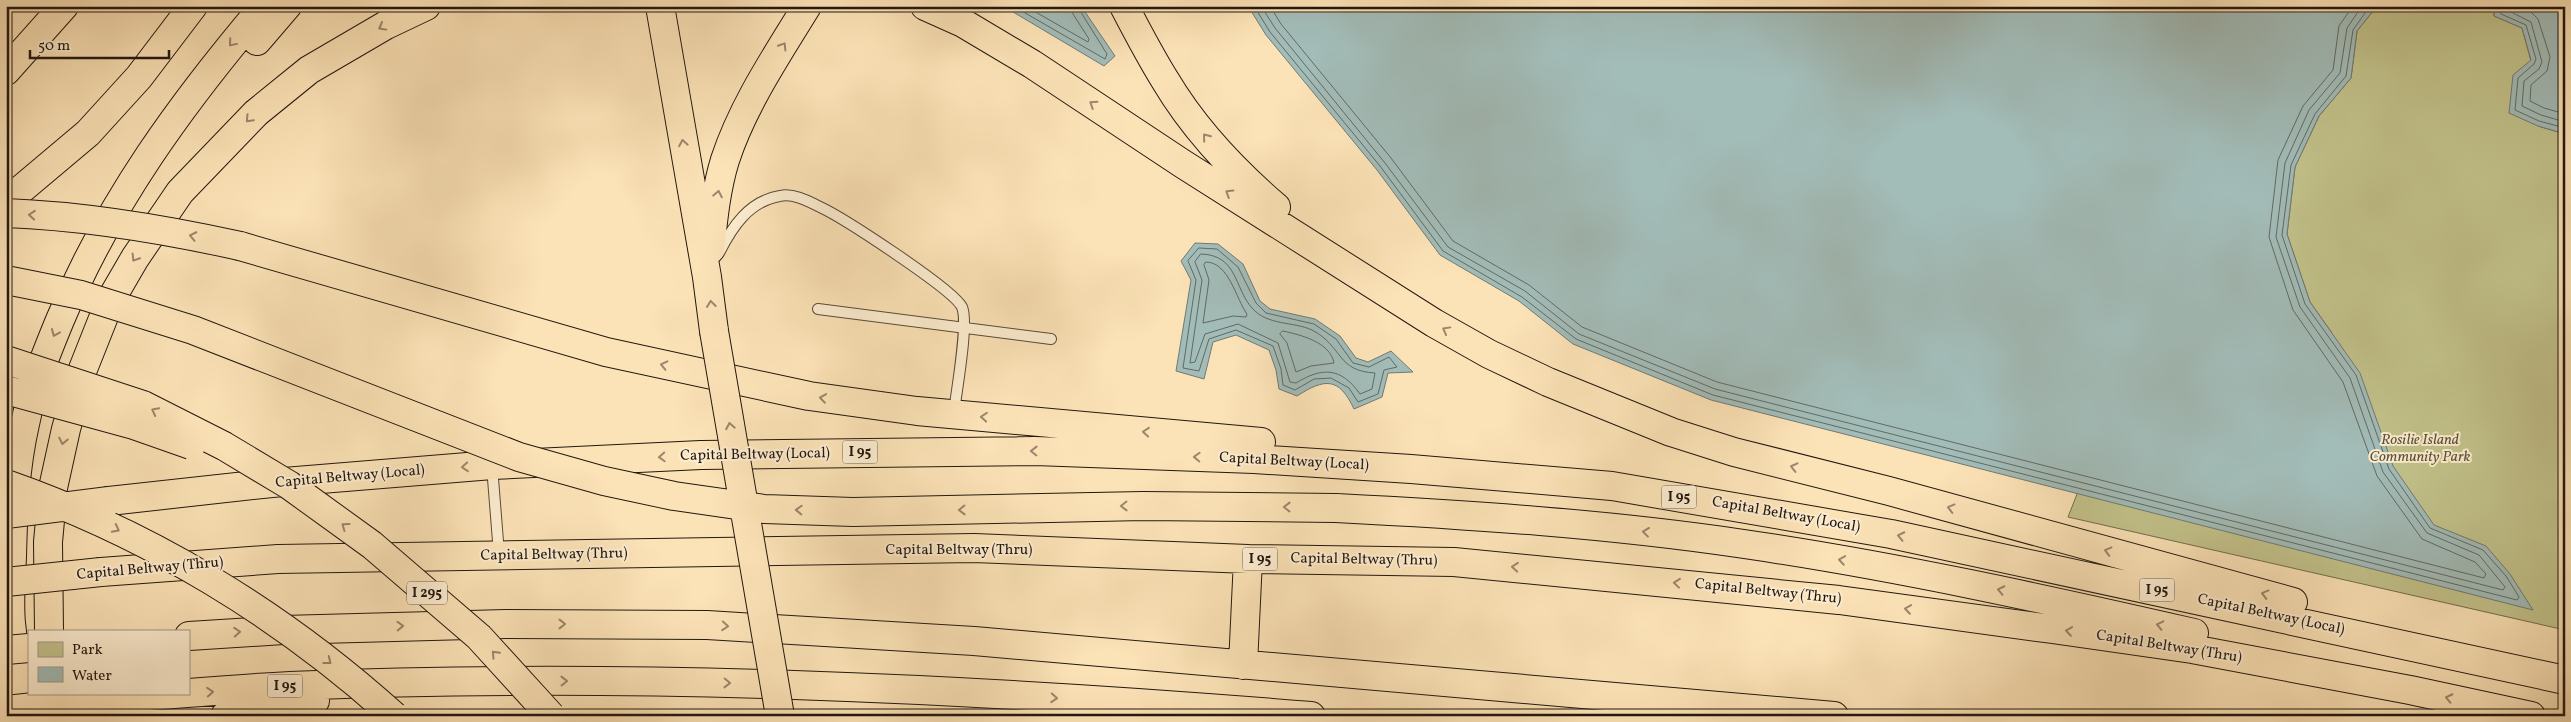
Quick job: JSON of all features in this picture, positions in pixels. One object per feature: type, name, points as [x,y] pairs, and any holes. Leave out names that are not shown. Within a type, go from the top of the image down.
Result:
[{"type":"highway","points":[[6,71],[64,6]]},
{"type":"highway","points":[[34,179],[129,66],[171,6]]},
{"type":"highway","points":[[6,202],[88,133],[139,77],[193,6]]},
{"type":"highway","points":[[27,716],[19,684],[11,622],[15,485],[25,423],[44,359],[72,291],[97,241],[144,159],[209,71],[264,6]]},
{"type":"highway","points":[[97,241],[149,171],[287,6]]},
{"type":"highway","points":[[49,630],[48,542],[54,488],[66,430],[83,369],[110,301],[135,258],[180,192],[256,112],[310,70],[386,25],[426,6]]},
{"type":"highway","points":[[925,6],[963,23],[1032,64],[1183,164],[1434,323],[1489,354],[1548,382],[1670,432],[1734,452],[1888,491],[2565,678]]},
{"type":"highway","points":[[1124,6],[1165,81],[1219,152],[1276,207],[1359,274]]},
{"type":"highway","points":[[661,11],[780,716]]},
{"type":"highway","points":[[707,277],[717,198],[724,161],[759,86],[802,15]]},
{"type":"highway","points":[[6,213],[114,223],[170,231],[240,246],[606,352],[809,396],[954,414],[1394,456],[1612,486]]},
{"type":"highway","points":[[6,280],[81,295],[193,330],[519,457],[604,481],[674,496],[764,509],[854,512],[1144,506],[1336,508],[1456,514],[1613,528],[1743,544],[1883,566],[2195,633],[2410,690]]},
{"type":"highway","points":[[6,360],[143,405],[224,446],[290,485]]},
{"type":"highway","points":[[6,390],[134,425],[290,485]]},
{"type":"highway","name":"Capital Beltway (Local)","points":[[6,514],[272,483],[492,465],[701,455],[1035,451],[1254,459],[1612,486],[1891,534],[2565,678]]},
{"type":"highway","points":[[6,484],[57,502],[111,526],[228,590],[295,636],[364,689],[394,716]]},
{"type":"highway","name":"I 295","points":[[290,485],[372,545],[479,637],[552,716]]},
{"type":"highway","name":"Capital Beltway (Thru)","points":[[6,582],[101,572],[278,559],[974,548],[1248,559],[1454,562],[1839,600],[2192,649],[2410,690],[2531,716]]},
{"type":"highway","points":[[1243,664],[1248,559]]},
{"type":"highway","points":[[190,636],[283,630],[506,624],[707,625],[974,641],[1834,716]]},
{"type":"highway","points":[[6,650],[28,648]]},
{"type":"highway","name":"I 95","points":[[190,693],[288,686],[585,681],[900,689],[1311,716]]},
{"type":"highway","points":[[226,716],[351,696],[463,682]]},
{"type":"highway","points":[[900,689],[992,705],[1036,716]]},
{"type":"highway","points":[[58,694],[63,716]]},
{"type":"highway","name":"I 95","points":[[6,710],[178,694]]},
{"type":"lane","points":[[707,277],[730,230],[747,212],[782,195],[796,197],[821,207],[934,280],[953,296],[962,308],[963,330],[954,414]]},
{"type":"lane","points":[[818,309],[963,330],[1052,340]]},
{"type":"lane","points":[[492,465],[499,556]]},
{"type":"green space","name":"Rosilie Island Community Park","points":[[2377,6],[2494,6],[2494,16],[2522,28],[2531,61],[2538,126],[2565,134],[2565,630],[2068,517],[2083,479],[2332,333],[2310,302],[2287,234],[2295,167],[2319,116],[2351,78],[2357,31]]},
{"type":"water","points":[[1003,6],[1081,6],[1115,56],[1104,66]]},
{"type":"water","points":[[1248,6],[2377,6],[2357,31],[2351,78],[2319,116],[2295,167],[2287,234],[2310,302],[2360,373],[2393,466],[2434,525],[2486,546],[2510,574],[2533,610],[1711,400],[1573,344],[1519,301],[1440,255],[1377,170],[1266,35]]},
{"type":"water","points":[[2495,6],[2565,6],[2565,134],[2538,126],[2509,113],[2513,75],[2531,60],[2522,28],[2494,16]]},
{"type":"water","points":[[1195,243],[1218,244],[1243,264],[1260,301],[1270,309],[1315,319],[1340,336],[1356,358],[1368,362],[1391,351],[1413,372],[1388,373],[1382,397],[1354,409],[1343,391],[1337,386],[1330,384],[1316,386],[1297,396],[1279,389],[1276,370],[1269,350],[1236,335],[1213,342],[1204,379],[1176,371],[1191,280],[1181,261]]}]
